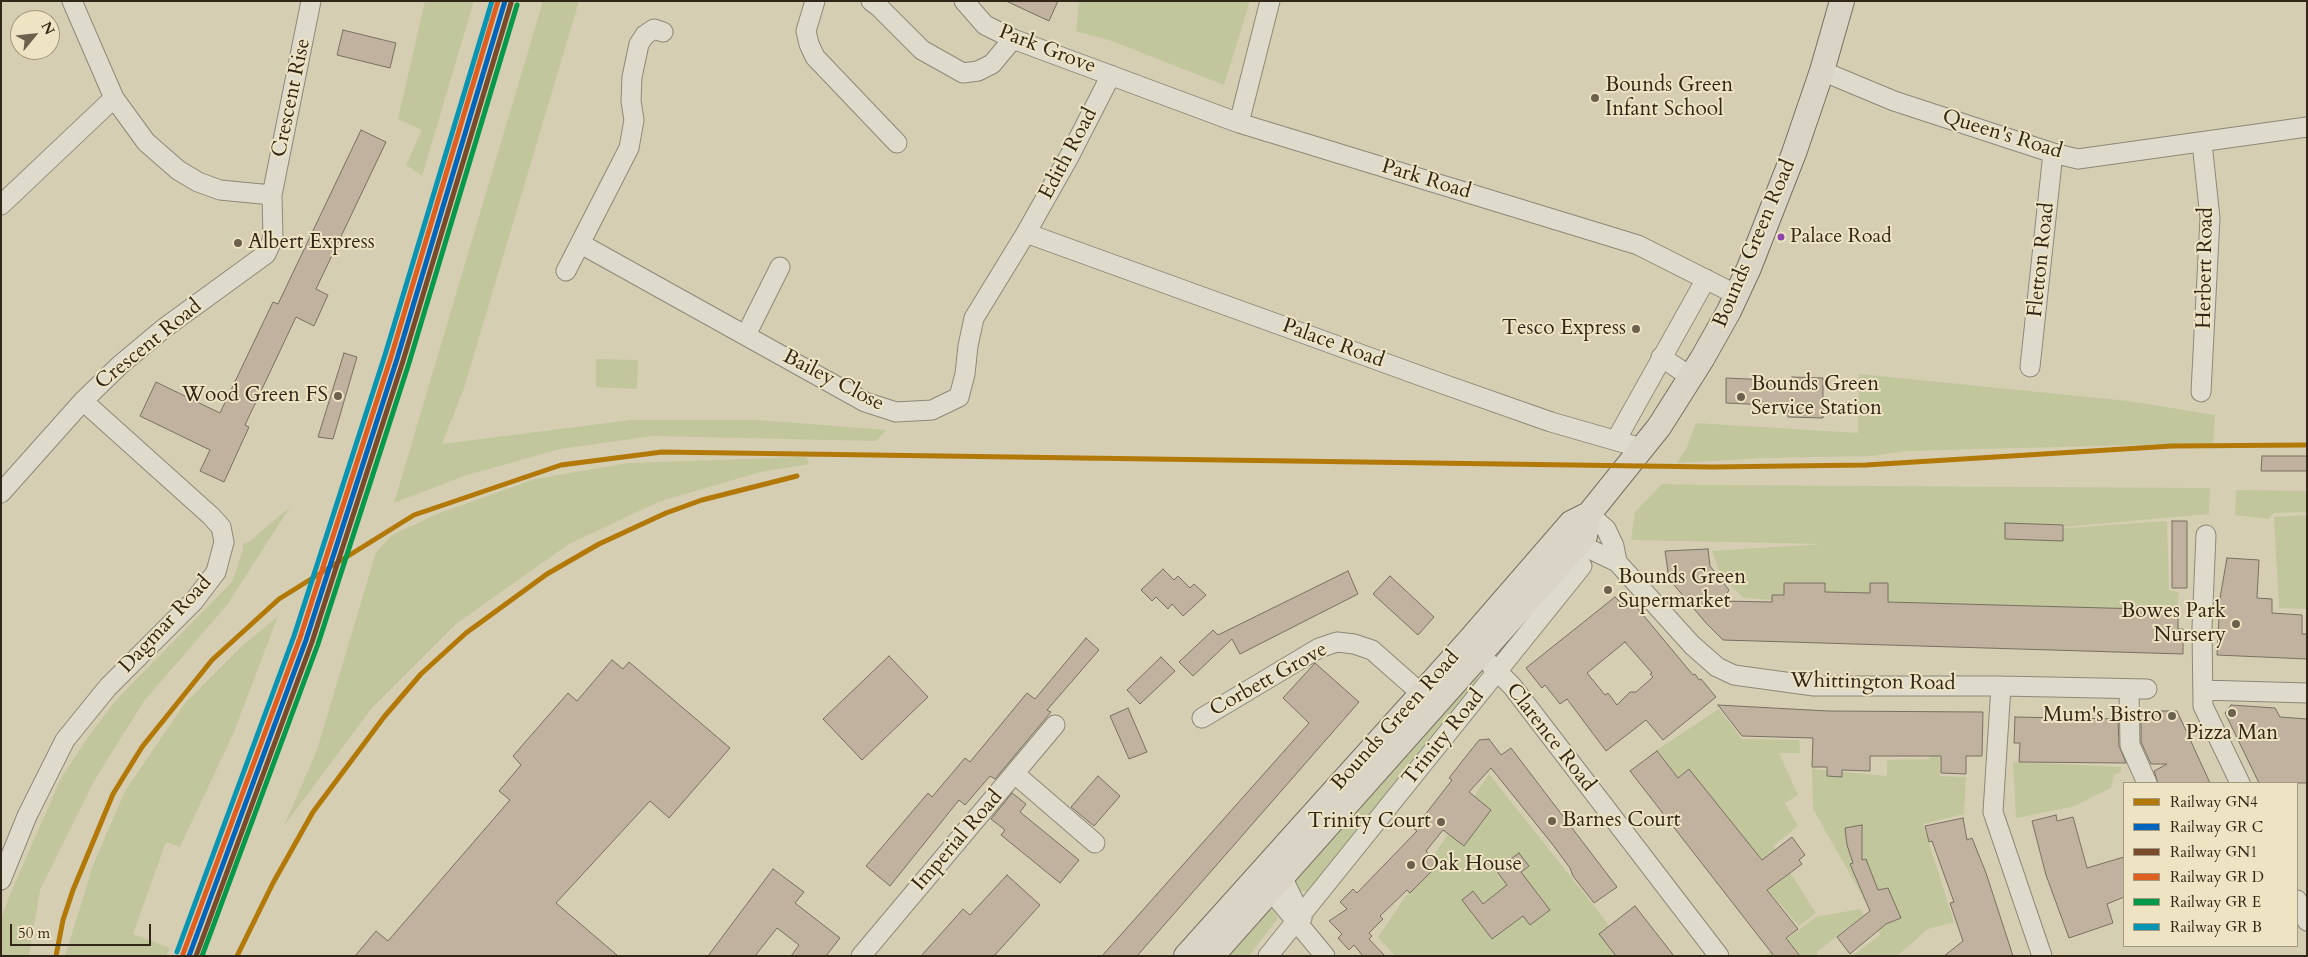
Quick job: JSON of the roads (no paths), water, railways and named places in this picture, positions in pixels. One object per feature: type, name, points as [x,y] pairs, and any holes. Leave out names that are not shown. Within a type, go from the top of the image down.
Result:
[{"type":"main road","name":"Bounds Green Road","points":[[1186,956],[1271,875],[1427,698],[1474,649],[1580,555],[1594,509],[1635,443],[1691,377],[1737,295],[1794,153],[1822,71],[1842,1]]},
{"type":"main road","name":"Bounds Green Road","points":[[1474,649],[1571,523],[1594,509]]},
{"type":"main road","name":"Bounds Green Road","points":[[1212,956],[1271,875]]},
{"type":"street","points":[[72,1],[114,98],[146,142],[178,170],[191,178],[220,190],[272,194]]},
{"type":"street","name":"Crescent Rise","points":[[272,194],[312,1]]},
{"type":"street","points":[[814,1],[806,31],[815,57],[897,144]]},
{"type":"street","points":[[870,1],[880,7],[922,50],[963,73],[978,71],[992,64],[1013,39]]},
{"type":"street","name":"Park Grove","points":[[964,1],[985,25],[1013,39],[1111,74]]},
{"type":"street","points":[[1239,123],[1270,1]]},
{"type":"street","points":[[566,271],[630,148],[634,120],[631,101],[632,77],[640,44],[645,35],[654,29],[663,32]]},
{"type":"street","name":"Queen's Road","points":[[1822,71],[1887,98],[2053,153],[2078,158],[2307,128]]},
{"type":"street","name":"Park Road","points":[[1111,74],[1239,123],[1638,245],[1737,295]]},
{"type":"street","name":"Edith Road","points":[[1026,233],[1070,155],[1111,74]]},
{"type":"street","points":[[1,205],[114,98]]},
{"type":"street","name":"Herbert Road","points":[[2201,392],[2210,218],[2202,143]]},
{"type":"street","name":"Fletton Road","points":[[2030,367],[2053,153]]},
{"type":"street","name":"Crescent Road","points":[[1,493],[83,401],[163,329],[266,254],[273,239],[272,194]]},
{"type":"street","name":"Bailey Close","points":[[580,244],[865,402],[896,412],[932,410],[946,406],[959,397],[965,374],[974,318],[1026,233]]},
{"type":"street","name":"Palace Road","points":[[1026,233],[1461,391],[1551,422],[1635,443]]},
{"type":"street","points":[[746,336],[780,267]]},
{"type":"street","points":[[1635,443],[1661,357],[1706,279]]},
{"type":"street","points":[[1661,357],[1691,377]]},
{"type":"street","name":"Dagmar Road","points":[[1,880],[27,816],[65,740],[108,687],[194,601],[216,572],[224,542],[221,527],[211,516],[83,401]]},
{"type":"street","name":"Whittington Road","points":[[1594,509],[1614,546],[1617,562],[1692,645],[1717,667],[1734,675],[1814,686],[2001,686],[2138,689],[2130,745],[2147,782]]},
{"type":"street","points":[[2206,534],[2202,628],[2203,706],[2240,782]]},
{"type":"street","name":"Whittington Road","points":[[1580,555],[1617,562]]},
{"type":"street","name":"Trinity Road","points":[[1268,956],[1300,919],[1498,672],[1580,555]]},
{"type":"street","name":"Corbett Grove","points":[[1202,718],[1319,648],[1337,642],[1354,644],[1372,650],[1427,698]]},
{"type":"street","name":"Clarence Road","points":[[1474,649],[1512,686],[1720,956]]},
{"type":"street","points":[[2001,686],[1993,812],[2042,956]]},
{"type":"street","points":[[2203,690],[2307,693]]},
{"type":"street","name":"Imperial Road","points":[[861,956],[1055,725]]},
{"type":"street","points":[[1015,774],[1096,843]]},
{"type":"street","points":[[1271,875],[1326,956]]},
{"type":"street","points":[[2298,902],[2307,921]]},
{"type":"rail line","name":"GN1","points":[[196,956],[312,642],[403,361],[511,3]]},
{"type":"rail line","name":"GN4","points":[[56,956],[63,920],[73,890],[113,794],[142,747],[212,660],[279,599],[414,515],[561,465],[662,452],[1712,467],[1866,465],[2172,446],[2307,445]]},
{"type":"rail line","name":"GN4","points":[[237,956],[273,883],[313,812],[384,717],[421,674],[466,633],[547,574],[599,544],[666,513],[702,500],[797,476]]},
{"type":"place","name":"Bounds Green Infant School","points":[[1595,98]]},
{"type":"place","name":"Palace Road","points":[[1781,237]]},
{"type":"place","name":"Albert Express","points":[[238,243]]},
{"type":"place","name":"Tesco Express","points":[[1636,329]]},
{"type":"place","name":"Wood Green FS","points":[[338,396]]},
{"type":"place","name":"Bounds Green Service Station","points":[[1741,397]]},
{"type":"place","name":"Bounds Green Supermarket","points":[[1608,590]]},
{"type":"place","name":"Bowes Park Nursery","points":[[2236,624]]},
{"type":"place","name":"Pizza Man","points":[[2232,713]]},
{"type":"place","name":"Mum's Bistro","points":[[2172,716]]},
{"type":"place","name":"Barnes Court","points":[[1552,821]]},
{"type":"place","name":"Trinity Court","points":[[1441,822]]},
{"type":"place","name":"Oak House","points":[[1411,865]]}]
